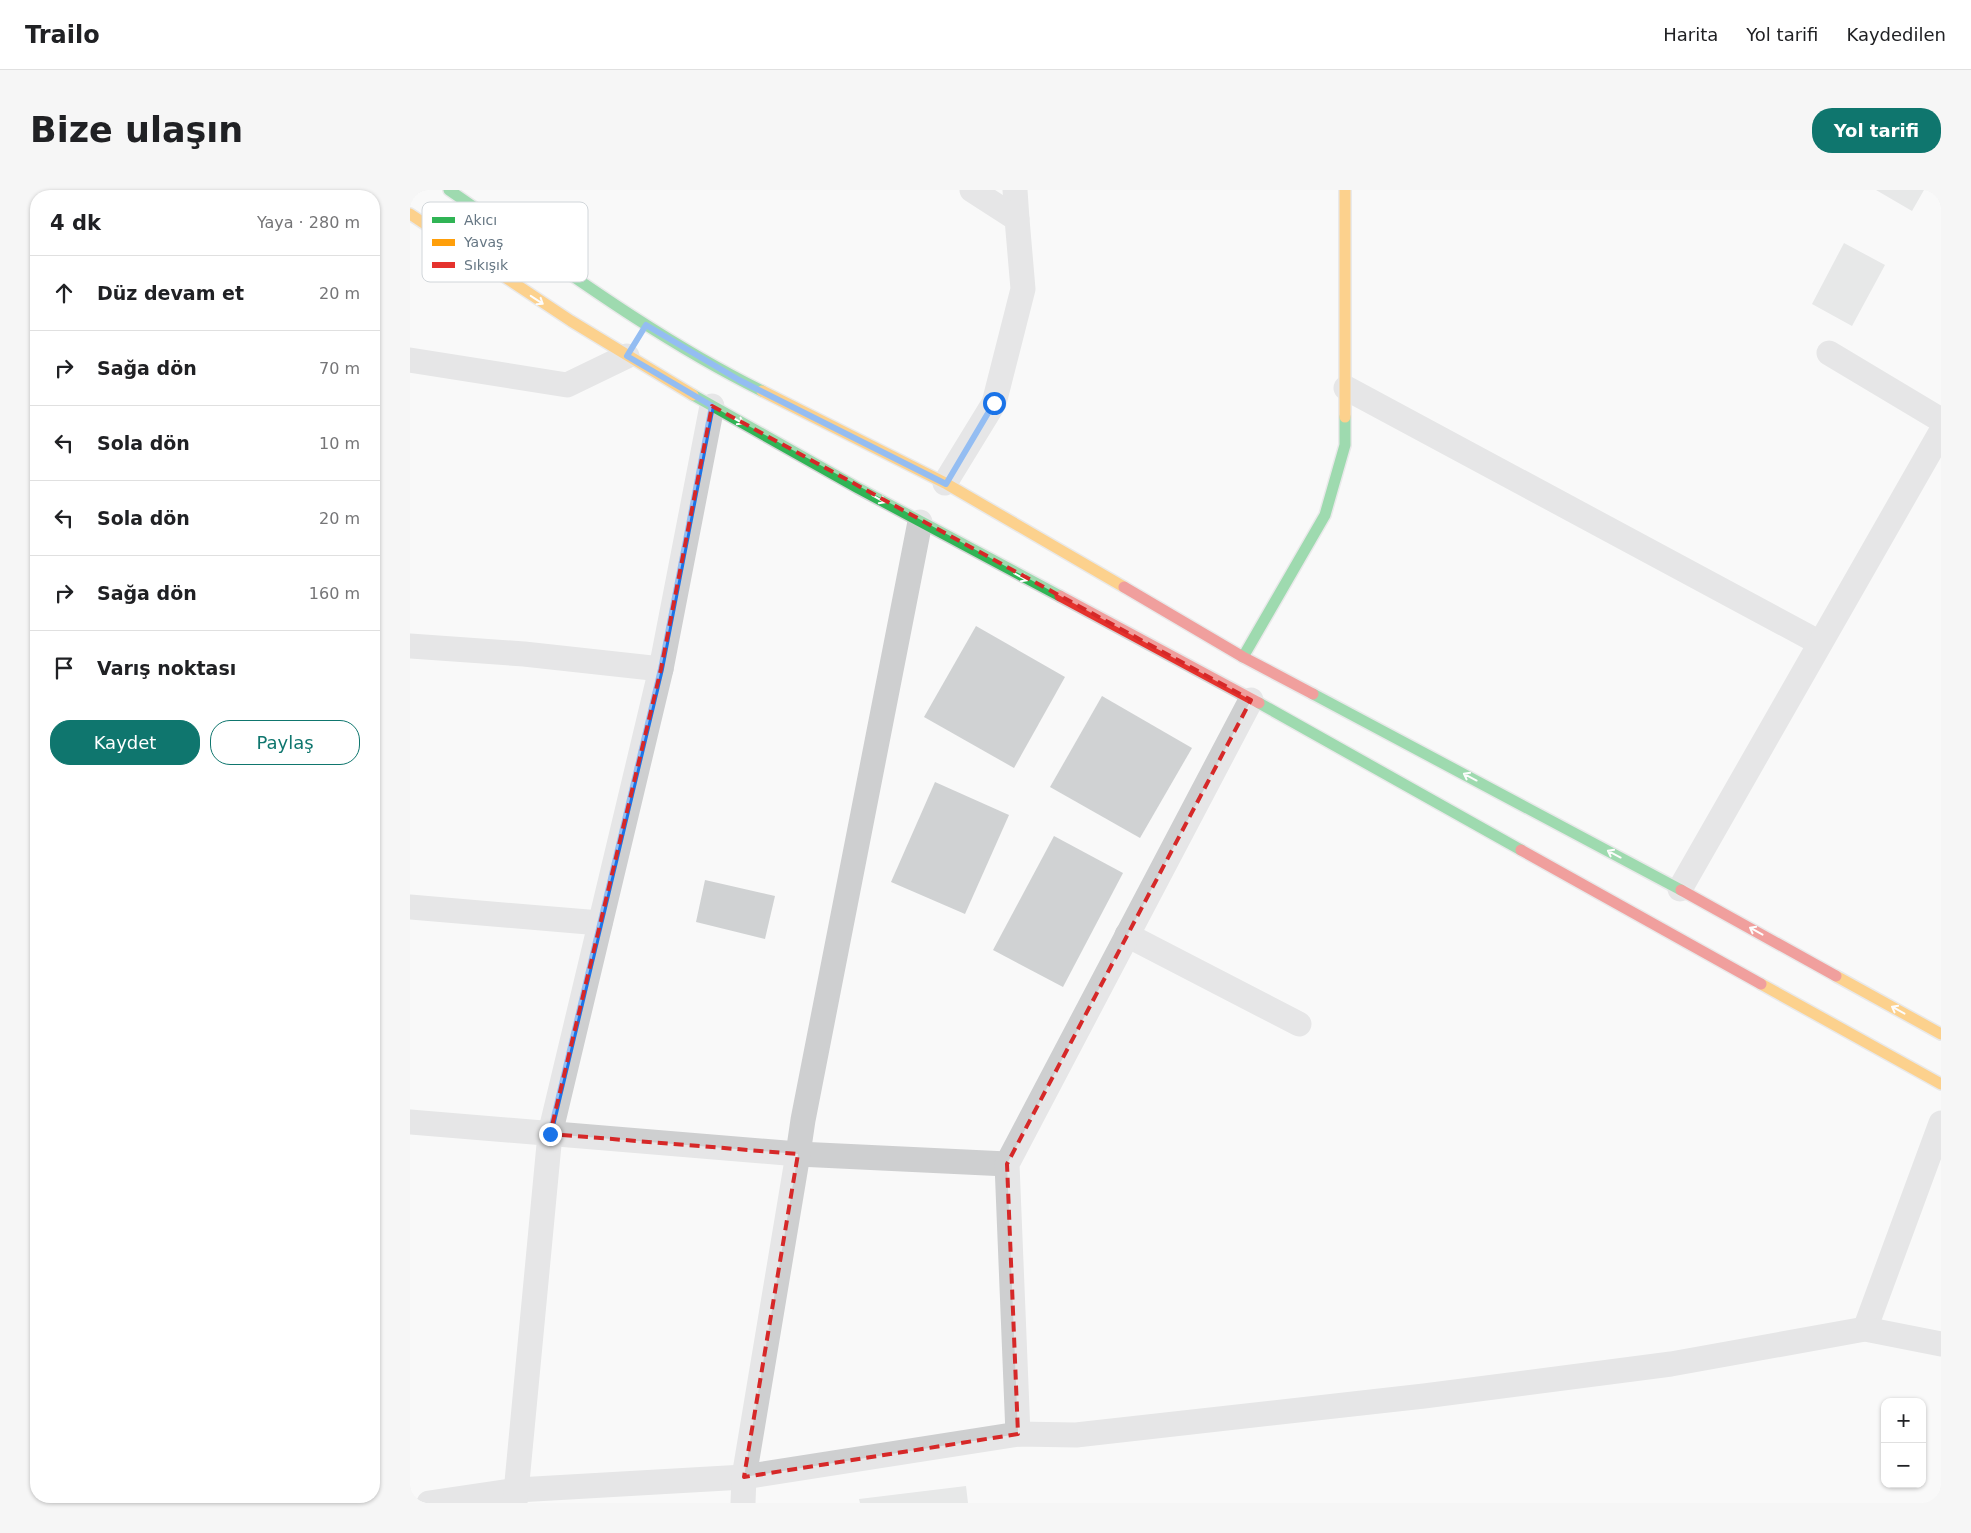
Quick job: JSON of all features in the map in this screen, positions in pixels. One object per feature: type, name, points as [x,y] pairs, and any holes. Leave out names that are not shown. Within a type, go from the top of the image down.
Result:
[{"type":"main road","points":[[449,190],[466,202]]},
{"type":"main road","points":[[1243,657],[1325,516],[1345,445],[1345,190]]},
{"type":"main road","points":[[410,214],[422,222]]},
{"type":"main road","points":[[510,282],[536,300],[630,353],[712,406],[920,522],[1252,700],[1941,1084]]},
{"type":"main road","points":[[578,282],[644,329],[739,380],[946,484],[1243,657],[1680,889],[1941,1034]]},
{"type":"street","points":[[972,190],[1017,220]]},
{"type":"street","points":[[946,484],[994,403],[1023,290],[1015,190]]},
{"type":"street","points":[[410,360],[567,385],[630,353]]},
{"type":"street","points":[[1829,353],[1941,420]]},
{"type":"street","points":[[1346,388],[1820,643]]},
{"type":"street","points":[[516,1496],[550,1134],[661,669],[712,406]]},
{"type":"street","points":[[1680,889],[1941,432]]},
{"type":"street","points":[[743,1503],[744,1477],[803,1120],[920,522]]},
{"type":"street","points":[[410,646],[524,654],[661,669]]},
{"type":"street","points":[[1018,1434],[1007,1164],[1252,700]]},
{"type":"street","points":[[410,907],[600,924]]},
{"type":"street","points":[[1127,935],[1299,1024]]},
{"type":"street","points":[[410,1122],[798,1154],[1007,1164]]},
{"type":"street","points":[[1865,1329],[1941,1123]]},
{"type":"street","points":[[429,1503],[744,1477],[1018,1434],[1076,1435],[1424,1396],[1671,1364],[1865,1329],[1941,1344]]},
{"type":"highlighted area","points":[[712,406],[1251,700],[1007,1164],[1018,1434],[744,1477],[798,1154],[550,1134],[661,669]]},
{"type":"building","points":[[1876,190],[1924,190],[1912,211]]},
{"type":"building","points":[[1844,243],[1885,265],[1852,326],[1812,304]]},
{"type":"building","points":[[976,626],[1065,677],[1014,768],[924,717]]},
{"type":"building","points":[[1102,696],[1192,748],[1140,838],[1050,787]]},
{"type":"building","points":[[935,782],[1009,815],[965,914],[891,882]]},
{"type":"building","points":[[1054,836],[1123,873],[1063,987],[993,950]]},
{"type":"building","points":[[705,880],[775,896],[765,939],[696,922]]},
{"type":"building","points":[[966,1486],[968,1503],[860,1503],[859,1499]]},
{"type":"traffic: fast","points":[[449,190],[466,202]]},
{"type":"traffic: fast","points":[[582,282],[641,322],[762,391]]},
{"type":"traffic: fast","points":[[693,395],[858,488],[1060,596]]},
{"type":"traffic: fast","points":[[1243,657],[1325,515],[1345,445],[1345,417]]},
{"type":"traffic: fast","points":[[1313,694],[1681,890]]},
{"type":"traffic: fast","points":[[1259,703],[1521,850]]},
{"type":"traffic: slow","points":[[1345,190],[1345,417]]},
{"type":"traffic: slow","points":[[410,214],[422,222]]},
{"type":"traffic: slow","points":[[512,282],[571,321],[693,395]]},
{"type":"traffic: slow","points":[[762,391],[945,483],[1124,587]]},
{"type":"traffic: slow","points":[[1836,976],[1941,1034]]},
{"type":"traffic: slow","points":[[1761,984],[1941,1084]]},
{"type":"traffic: jam","points":[[1124,587],[1243,657],[1313,694]]},
{"type":"traffic: jam","points":[[1060,596],[1259,703]]},
{"type":"traffic: jam","points":[[1521,850],[1761,984]]},
{"type":"traffic: jam","points":[[1681,890],[1836,976]]},
{"type":"route","points":[[550,1134],[661,669],[712,406],[627,356],[646,325],[739,380],[946,484],[994,403]]}]
